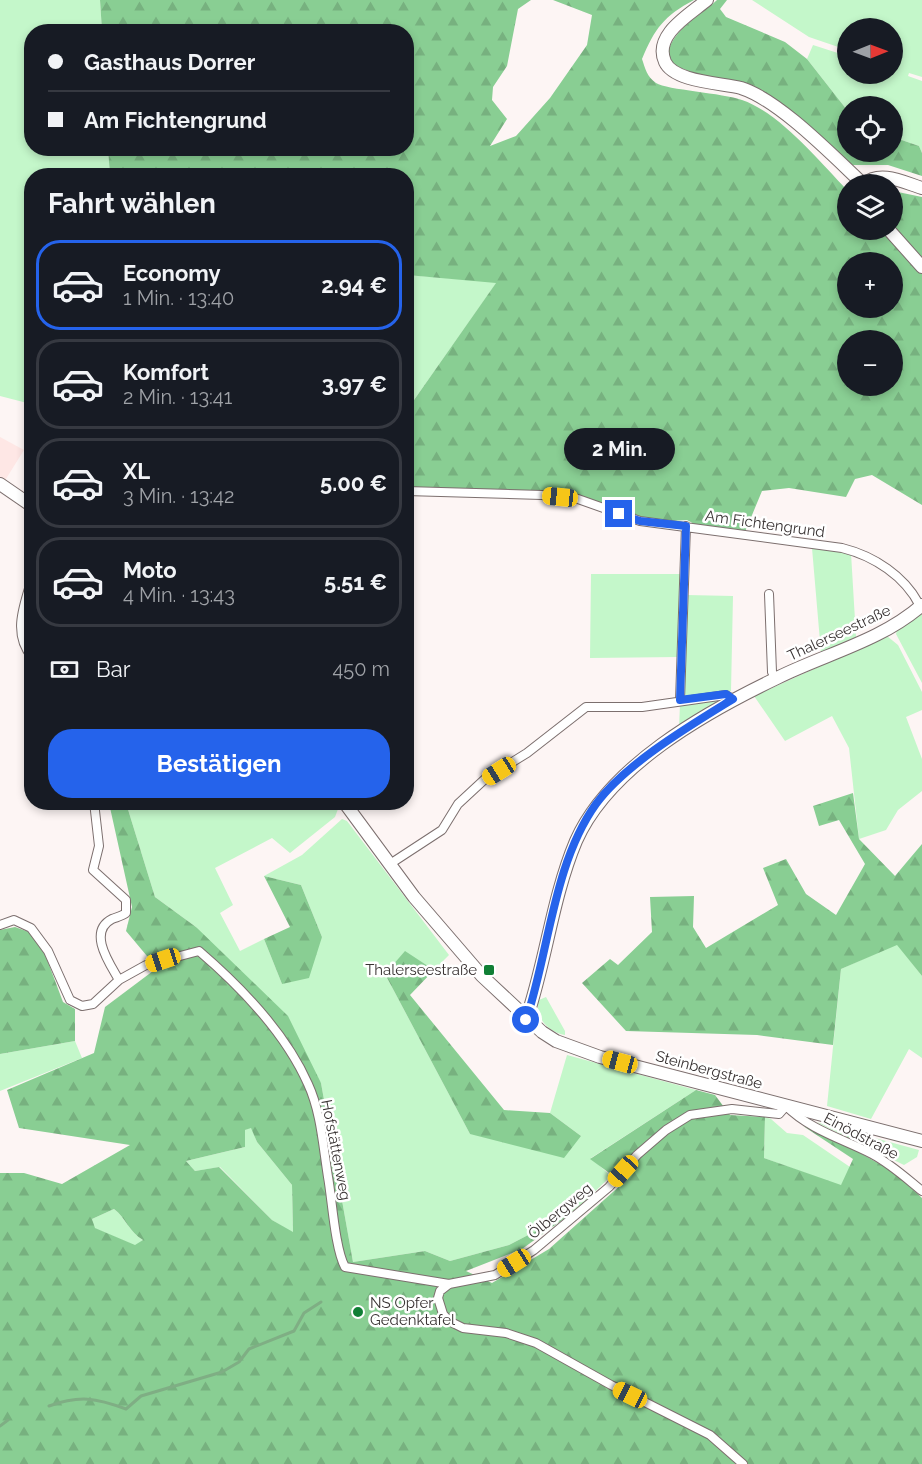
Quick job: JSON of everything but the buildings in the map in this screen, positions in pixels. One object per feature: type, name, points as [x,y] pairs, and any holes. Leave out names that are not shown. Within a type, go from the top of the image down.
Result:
[{"type":"main road","points":[[707,0],[665,38],[662,51],[666,65],[680,75],[743,89],[768,102],[851,174]]},
{"type":"main road","points":[[903,183],[922,188]]},
{"type":"main road","points":[[898,240],[922,267]]},
{"type":"main road","points":[[0,484],[24,500]]},
{"type":"main road","name":"Thalerseestraße","points":[[526,1020],[561,887],[576,841],[596,805],[632,770],[703,717],[775,678],[888,629],[921,606]]},
{"type":"main road","name":"Steinbergstraße","points":[[350,810],[414,897],[482,976],[526,1020],[556,1041],[600,1057],[922,1142]]},
{"type":"street","name":"Am Fichtengrund","points":[[414,491],[542,495],[578,499],[640,521],[862,553],[882,564],[914,593],[921,606]]},
{"type":"street","points":[[680,700],[686,526]]},
{"type":"street","points":[[769,594],[772,672],[775,678]]},
{"type":"street","points":[[24,605],[21,633],[24,645]]},
{"type":"street","points":[[390,864],[442,830],[458,804],[485,779],[527,753],[586,708],[642,707],[726,694],[733,699]]},
{"type":"street","points":[[95,810],[99,846],[93,870],[126,900],[126,914],[112,919],[103,927],[101,938],[105,954],[119,980]]},
{"type":"street","name":"Hofstättenweg","points":[[0,925],[14,920],[32,928],[48,951],[70,1000],[82,1006],[93,1004],[119,980],[146,965],[199,951],[228,975],[274,1029],[308,1084],[318,1113],[345,1267],[448,1284]]},
{"type":"street","name":"Ölbergweg","points":[[448,1284],[495,1275],[534,1250],[609,1186],[637,1155],[666,1130],[690,1115],[732,1109],[779,1114],[786,1106]]},
{"type":"street","name":"Einödstraße","points":[[786,1106],[800,1120],[873,1155],[897,1170],[922,1191]]},
{"type":"street","points":[[448,1284],[440,1291],[438,1298],[443,1314],[449,1321],[463,1328],[506,1333],[536,1343],[611,1385],[710,1435],[743,1464]]},
{"type":"shaded area","points":[[0,437],[24,450],[4,482],[0,479]]},
{"type":"green space","points":[[0,0],[100,0],[102,24],[24,24],[24,156],[109,156],[109,168],[24,168],[24,402],[0,396]]},
{"type":"green space","points":[[100,0],[531,0],[518,9],[507,66],[493,87],[492,100],[507,119],[490,146],[516,136],[550,98],[587,45],[592,15],[553,0],[694,0],[668,18],[651,39],[642,59],[650,78],[656,83],[671,88],[742,100],[756,106],[785,127],[837,180],[837,240],[903,240],[903,193],[922,197],[922,505],[872,475],[855,479],[846,497],[789,488],[762,491],[745,532],[698,526],[687,520],[671,521],[634,516],[590,500],[414,488],[414,400],[496,283],[414,276],[414,168],[109,168],[109,156],[414,156],[414,24],[102,24]]},
{"type":"green space","points":[[717,0],[727,0],[720,9],[726,17],[785,42],[807,59],[837,97],[837,157],[783,108],[676,66],[668,58],[669,49],[686,26]]},
{"type":"green space","points":[[752,0],[922,0],[922,77],[909,73],[908,76],[922,81],[922,153],[919,146],[903,140],[903,96],[837,97],[807,59],[813,45],[837,53],[837,84],[903,84],[903,18],[837,18],[837,47],[809,37]]},
{"type":"green space","points":[[903,140],[919,146],[922,153],[922,176],[888,165],[853,165],[845,162],[903,162]]},
{"type":"green space","points":[[414,276],[497,282],[414,400]]},
{"type":"green space","points":[[812,548],[851,553],[856,637],[821,653]]},
{"type":"green space","points":[[591,574],[682,574],[678,657],[590,658]]},
{"type":"green space","points":[[687,595],[733,596],[731,691],[690,697],[684,694]]},
{"type":"green space","points":[[922,611],[922,683],[896,634],[897,630]]},
{"type":"green space","points":[[887,636],[898,645],[922,692],[922,710],[906,717],[922,759],[922,791],[898,810],[886,830],[859,839],[849,748],[832,716],[785,741],[754,696]]},
{"type":"green space","points":[[725,699],[679,728],[680,704]]},
{"type":"green space","points":[[853,793],[859,839],[895,876],[922,844],[922,976],[897,945],[841,969],[833,1045],[757,1035],[626,1031],[582,983],[610,959],[618,965],[652,932],[650,897],[694,896],[693,927],[706,948],[778,905],[763,868],[786,859],[806,894],[836,915],[865,864],[839,820],[819,826],[813,806]]},
{"type":"green space","points":[[111,810],[128,810],[155,897],[196,927],[288,1016],[321,1083],[353,1262],[425,1251],[450,1261],[509,1245],[576,1210],[522,1249],[466,1271],[492,1283],[549,1249],[623,1183],[590,1159],[696,1090],[715,1095],[730,1115],[765,1117],[764,1158],[841,1185],[853,1159],[803,1126],[842,1143],[894,1172],[922,1198],[922,1464],[0,1464],[0,1173],[24,1173],[62,1184],[130,1145],[19,1128],[7,1090],[94,1053],[105,1007],[157,968],[126,931],[132,907]],"holes":[[[251,1128],[257,1142],[292,1185],[293,1232],[272,1220],[219,1167],[195,1171],[186,1161],[245,1147],[245,1130]],[[114,1209],[134,1233],[143,1240],[135,1245],[95,1228],[92,1219]]]},
{"type":"green space","points":[[128,810],[338,810],[335,817],[290,853],[272,838],[215,868],[233,905],[220,913],[240,951],[264,939],[282,984],[322,937],[301,885],[264,876],[302,855],[342,819],[347,821],[449,955],[434,970],[405,952],[385,974],[470,1134],[581,1136],[550,1113],[567,1055],[696,1090],[591,1158],[611,1176],[576,1210],[509,1245],[450,1261],[425,1251],[353,1262],[321,1083],[196,927],[155,897]]},
{"type":"green space","points":[[264,876],[301,885],[322,937],[309,978],[282,984],[264,939],[290,927]]},
{"type":"green space","points":[[15,927],[29,932],[45,954],[63,1002],[75,1009],[75,1041],[0,1054],[0,930]]},
{"type":"green space","points":[[897,944],[922,976],[922,1058],[909,1049],[871,1119],[827,1106],[841,969]]},
{"type":"green space","points":[[405,951],[434,970],[410,995],[504,1110],[550,1113],[581,1136],[564,1158],[470,1134],[385,974]]},
{"type":"green space","points":[[546,997],[565,1035],[553,1031],[540,1018],[539,1000]]},
{"type":"green space","points":[[75,1041],[82,1058],[0,1091],[0,1054]]},
{"type":"green space","points":[[765,1117],[771,1119],[787,1133],[803,1135],[850,1167],[841,1186],[764,1158]]},
{"type":"green space","points":[[816,1122],[919,1150],[917,1157],[904,1165]]},
{"type":"green space","points":[[251,1127],[257,1142],[292,1185],[293,1233],[272,1220],[220,1167],[195,1171],[186,1161],[245,1147],[245,1130]]},
{"type":"green space","points":[[114,1209],[143,1240],[136,1246],[94,1228],[92,1219]]},
{"type":"waterway","points":[[49,1406],[70,1400],[88,1399],[126,1409],[141,1396],[222,1372],[239,1362],[249,1349],[294,1331],[304,1313],[321,1302]]},
{"type":"waterway","points":[[0,1426],[8,1420]]},
{"type":"place","name":"Thalerseestraße","points":[[489,970]]},
{"type":"place","name":"NS Opfer Gedenktafel","points":[[358,1312]]},
{"type":"route","points":[[526,1020],[561,887],[576,841],[596,805],[623,776],[703,717],[733,699],[726,694],[680,700],[686,526],[640,521],[619,514]]}]
